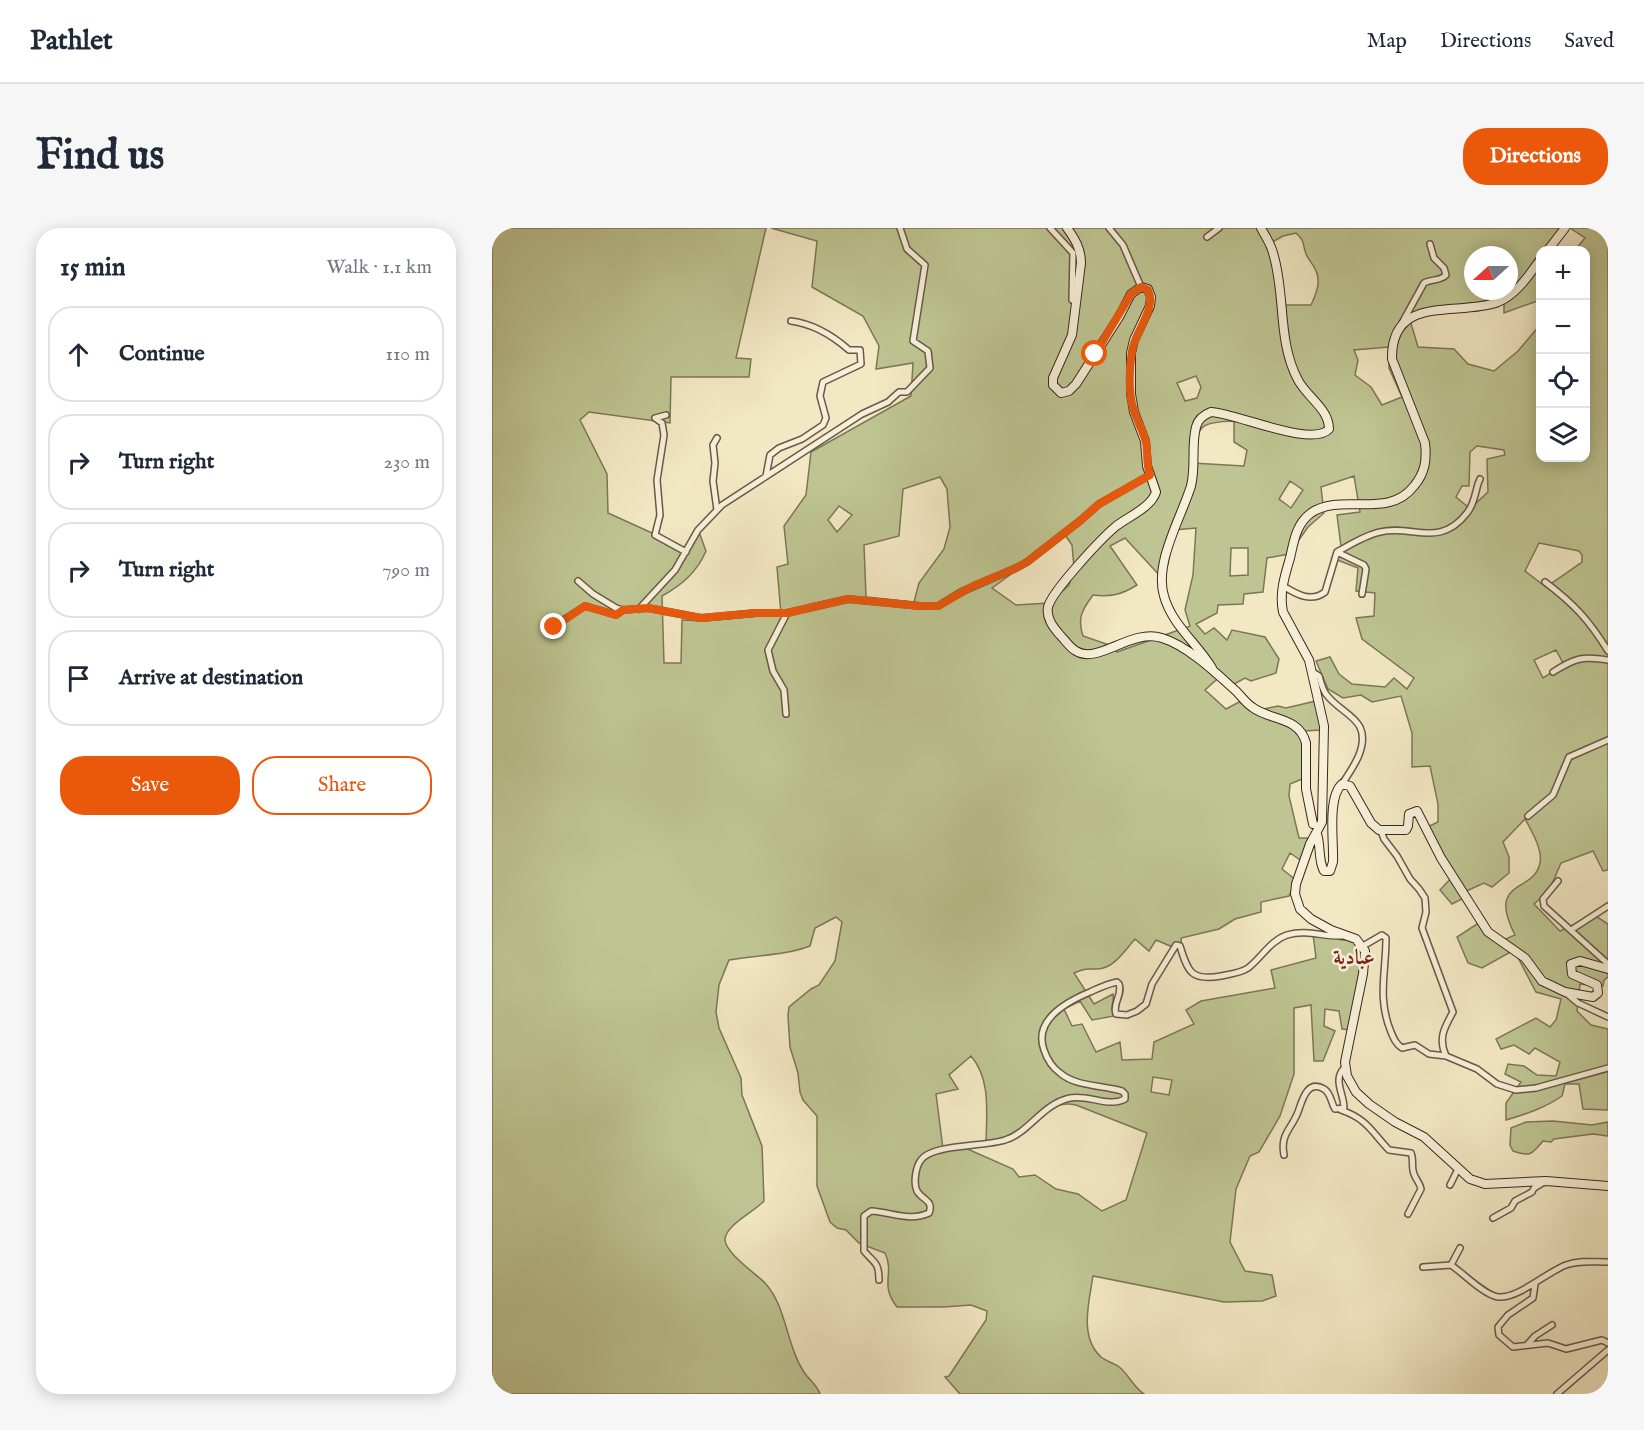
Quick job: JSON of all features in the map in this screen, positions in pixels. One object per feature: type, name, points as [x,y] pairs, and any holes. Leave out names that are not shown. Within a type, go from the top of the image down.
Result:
[{"type":"street","points":[[639,609],[675,570],[698,530],[722,505],[862,414],[888,402],[899,392],[907,392],[930,368],[928,351],[913,341],[925,265],[907,249],[900,228]]},
{"type":"street","points":[[1050,228],[1073,253],[1072,300],[1075,302]]},
{"type":"street","points":[[1067,228],[1076,241],[1081,255],[1071,335],[1053,378],[1053,385],[1061,393],[1069,391],[1076,384],[1131,294],[1141,287]]},
{"type":"street","points":[[1109,228],[1123,244],[1141,287],[1148,290],[1151,297],[1150,306],[1134,340],[1131,353],[1131,394],[1134,412],[1145,441],[1150,475],[1156,492],[1153,500],[1127,518],[1093,548],[1051,600],[1048,612],[1050,621],[1072,649],[1081,654],[1092,655],[1140,636],[1156,636],[1171,641],[1215,672],[1250,706],[1292,723],[1301,731],[1306,743],[1306,789],[1321,849],[1321,868],[1324,871],[1330,871],[1333,862],[1334,801],[1337,789],[1358,758],[1362,739],[1361,728],[1357,720],[1328,697],[1323,690],[1319,676],[1313,672]]},
{"type":"street","points":[[1208,237],[1219,228]]},
{"type":"street","points":[[1215,672],[1202,652],[1173,618],[1163,596],[1161,585],[1170,544],[1191,485],[1196,425],[1202,416],[1211,412],[1219,412],[1246,421],[1318,436],[1325,434],[1329,429],[1329,423],[1322,410],[1298,380],[1292,364],[1285,341],[1280,288],[1273,252],[1261,228]]},
{"type":"street","points":[[1551,246],[1565,228]]},
{"type":"street","points":[[1430,244],[1434,258],[1444,268],[1446,275],[1443,278],[1429,280],[1424,284],[1393,341],[1392,359],[1425,443],[1426,456],[1419,480],[1406,494],[1390,503],[1331,506],[1311,513],[1297,530],[1283,586],[1281,597],[1283,612],[1301,642],[1313,672],[1324,726],[1322,822],[1296,884],[1297,902],[1300,909],[1311,919],[1356,939],[1363,946],[1365,955],[1363,974],[1346,1056],[1346,1067],[1351,1085],[1369,1104],[1424,1137],[1470,1179],[1485,1184],[1546,1181],[1608,1186]]},
{"type":"street","points":[[1402,325],[1413,316],[1427,311],[1486,304],[1506,298],[1522,284],[1536,265]]},
{"type":"street","points":[[766,476],[770,455],[779,448],[802,439],[823,425],[826,418],[820,396],[823,382],[861,364],[860,350],[849,351],[833,337],[806,323],[791,321]]},
{"type":"street","points":[[666,415],[655,418],[662,423],[664,435],[657,480],[660,515],[655,535],[686,552]]},
{"type":"street","points":[[717,438],[713,445],[715,463],[712,481],[717,510]]},
{"type":"street","points":[[578,581],[593,594],[616,608],[623,610],[648,608],[701,618],[787,613],[848,599],[920,606],[943,604],[961,592],[1027,562],[1099,504],[1150,475]]},
{"type":"street","points":[[1283,586],[1311,598],[1320,596],[1325,592],[1337,552],[1380,532],[1409,531],[1427,534],[1436,533],[1455,524],[1467,513],[1478,491],[1480,478]]},
{"type":"street","points":[[1337,552],[1364,565],[1366,569],[1362,594]]},
{"type":"street","points":[[1545,582],[1584,615],[1608,651]]},
{"type":"street","points":[[554,627],[585,606],[616,615],[623,610]]},
{"type":"street","points":[[786,714],[784,690],[773,671],[768,650],[787,613]]},
{"type":"street","points":[[1553,672],[1581,657],[1608,660]]},
{"type":"street","points":[[1528,816],[1553,795],[1571,754],[1608,740]]},
{"type":"street","points":[[1342,784],[1350,786],[1371,823],[1381,831],[1410,879],[1425,898],[1426,912],[1422,928],[1453,1012],[1442,1033],[1446,1056]]},
{"type":"street","points":[[1313,824],[1321,799]]},
{"type":"street","points":[[1381,831],[1406,830],[1409,814],[1414,811],[1419,813],[1441,858],[1488,932],[1525,958],[1542,981],[1564,992],[1578,1003],[1608,1017]]},
{"type":"street","points":[[1558,881],[1543,902],[1547,910],[1608,964]]},
{"type":"street","points":[[1571,930],[1608,906]]},
{"type":"street","points":[[879,1280],[875,1260],[864,1251],[864,1216],[871,1211],[907,1217],[928,1212],[931,1208],[929,1202],[917,1191],[916,1187],[918,1165],[926,1155],[944,1148],[968,1147],[1007,1140],[1050,1107],[1068,1098],[1078,1097],[1112,1102],[1125,1100],[1125,1094],[1122,1091],[1076,1082],[1063,1076],[1047,1056],[1041,1035],[1046,1022],[1071,1001],[1105,985],[1117,982],[1121,990],[1114,1006],[1116,1014],[1124,1016],[1137,1011],[1146,1004],[1152,984],[1176,945],[1180,946],[1188,970],[1198,977],[1206,978],[1247,969],[1278,940],[1287,935],[1307,931],[1329,937],[1347,936]]},
{"type":"street","points":[[1363,946],[1382,935],[1386,938],[1382,996],[1384,1014],[1397,1045],[1402,1048],[1415,1045],[1430,1054],[1446,1056],[1477,1069],[1497,1084],[1516,1090],[1536,1088],[1608,1068]]},
{"type":"street","points":[[1564,992],[1588,997],[1593,997],[1598,993],[1597,985],[1572,974],[1570,966],[1573,962],[1580,961],[1608,969]]},
{"type":"street","points":[[1341,1110],[1344,1108],[1344,1102],[1339,1075],[1346,1067]]},
{"type":"street","points":[[1284,1155],[1284,1135],[1297,1114],[1306,1091],[1318,1087],[1324,1089],[1329,1094],[1335,1109],[1357,1116],[1365,1122],[1389,1150],[1411,1153],[1414,1159],[1413,1173],[1421,1184],[1421,1189],[1408,1214]]},
{"type":"street","points":[[1450,1185],[1458,1169]]},
{"type":"street","points":[[1493,1218],[1511,1208],[1515,1201],[1546,1181]]},
{"type":"street","points":[[1451,1265],[1460,1248]]},
{"type":"street","points":[[1423,1267],[1451,1265],[1484,1290],[1498,1297],[1535,1284],[1568,1264],[1608,1262]]},
{"type":"street","points":[[1535,1284],[1533,1298],[1508,1315],[1498,1327],[1499,1335],[1513,1347],[1548,1343],[1566,1349],[1602,1340],[1608,1343]]},
{"type":"street","points":[[1527,1345],[1539,1333],[1552,1325]]},
{"type":"street","points":[[1557,1394],[1608,1350]]},
{"type":"green space","points":[[492,228],[766,228],[736,358],[751,359],[749,377],[671,377],[670,423],[589,412],[580,420],[607,474],[608,513],[674,543],[683,550],[699,532],[706,551],[702,559],[688,577],[662,596],[664,663],[681,663],[682,620],[705,621],[781,614],[777,567],[788,564],[784,526],[806,495],[811,452],[911,396],[913,363],[876,369],[879,346],[863,316],[812,287],[817,241],[771,228],[1566,228],[1554,246],[1536,246],[1536,301],[1504,313],[1504,302],[1435,313],[1410,320],[1418,347],[1454,349],[1468,364],[1494,371],[1518,351],[1536,330],[1536,462],[1590,462],[1590,246],[1578,246],[1585,238],[1570,228],[1608,228],[1608,870],[1603,871],[1593,851],[1561,863],[1549,891],[1534,904],[1560,931],[1594,915],[1608,924],[1608,977],[1604,980],[1603,986],[1580,984],[1577,1011],[1591,1025],[1608,1029],[1608,1110],[1583,1109],[1579,1084],[1565,1084],[1562,1096],[1556,1100],[1506,1120],[1506,1103],[1521,1082],[1505,1074],[1508,1064],[1524,1066],[1537,1075],[1556,1076],[1560,1062],[1535,1048],[1529,1054],[1514,1045],[1501,1049],[1496,1039],[1536,1018],[1550,1027],[1556,1020],[1561,999],[1536,992],[1514,950],[1482,968],[1468,963],[1457,937],[1480,922],[1499,942],[1515,935],[1506,904],[1514,889],[1536,873],[1540,863],[1540,852],[1525,819],[1503,842],[1509,857],[1509,873],[1492,887],[1484,883],[1462,893],[1464,898],[1452,904],[1440,890],[1453,876],[1425,828],[1438,822],[1438,804],[1430,766],[1412,767],[1412,733],[1401,696],[1372,702],[1361,695],[1343,698],[1328,689],[1316,661],[1330,657],[1339,674],[1352,684],[1385,687],[1394,678],[1407,689],[1414,678],[1362,639],[1356,618],[1374,616],[1375,593],[1356,591],[1358,568],[1332,558],[1342,554],[1337,515],[1360,512],[1354,476],[1321,487],[1324,513],[1308,527],[1289,554],[1267,558],[1263,592],[1244,594],[1243,604],[1218,605],[1217,613],[1196,624],[1205,634],[1214,628],[1227,640],[1232,630],[1265,637],[1279,659],[1276,673],[1251,681],[1245,678],[1234,684],[1223,674],[1205,690],[1226,709],[1239,702],[1259,710],[1278,706],[1286,708],[1316,701],[1321,730],[1304,731],[1302,779],[1290,784],[1289,796],[1299,838],[1313,838],[1306,864],[1290,853],[1282,869],[1296,880],[1289,896],[1261,902],[1261,912],[1235,919],[1219,929],[1181,938],[1182,951],[1156,940],[1149,951],[1135,939],[1109,966],[1074,973],[1094,1004],[1113,994],[1114,1016],[1092,1020],[1080,1001],[1064,1009],[1072,1026],[1082,1024],[1096,1052],[1120,1042],[1122,1060],[1152,1059],[1154,1042],[1194,1024],[1186,1010],[1201,1001],[1275,988],[1271,970],[1316,958],[1313,934],[1352,940],[1364,951],[1351,1030],[1342,1029],[1339,1011],[1325,1009],[1324,1026],[1335,1031],[1323,1061],[1314,1061],[1311,1005],[1294,1008],[1294,1074],[1280,1116],[1259,1152],[1250,1156],[1236,1189],[1230,1242],[1245,1271],[1272,1275],[1276,1296],[1262,1301],[1224,1302],[1093,1276],[1087,1319],[1090,1340],[1101,1357],[1122,1369],[1144,1394],[960,1394],[945,1377],[949,1376],[986,1320],[987,1311],[971,1305],[897,1307],[889,1292],[889,1267],[885,1253],[859,1243],[846,1230],[837,1228],[830,1222],[817,1186],[817,1116],[803,1100],[800,1092],[798,1073],[790,1047],[788,1016],[789,1007],[819,985],[835,961],[842,922],[836,917],[815,928],[810,946],[780,954],[729,960],[719,985],[716,1012],[719,1028],[741,1078],[742,1095],[762,1146],[764,1201],[730,1229],[725,1239],[726,1244],[772,1293],[778,1303],[798,1361],[820,1394],[492,1394]],"holes":[[[1296,233],[1303,241],[1306,254],[1318,277],[1318,286],[1311,305],[1283,305],[1269,244],[1283,236]],[[1389,347],[1389,368],[1402,397],[1382,405],[1371,387],[1355,375],[1358,360],[1354,350]],[[1196,376],[1201,387],[1197,398],[1185,401],[1177,383]],[[1234,421],[1234,442],[1247,450],[1244,466],[1192,463],[1198,435],[1201,429],[1212,423]],[[1477,446],[1504,450],[1505,455],[1487,459],[1488,492],[1474,505],[1468,507],[1456,497],[1462,486],[1469,486],[1470,452]],[[940,477],[947,489],[950,527],[944,549],[919,583],[914,602],[866,597],[864,545],[899,536],[903,489]],[[1290,481],[1303,490],[1291,508],[1279,499]],[[839,506],[852,515],[837,532],[828,520]],[[1196,528],[1193,575],[1185,610],[1190,626],[1117,652],[1112,646],[1083,636],[1080,624],[1082,614],[1093,595],[1116,594],[1137,585],[1110,546],[1125,538],[1161,577],[1168,564],[1174,530]],[[1065,535],[1072,545],[1074,568],[1069,585],[1049,603],[1016,605],[992,588]],[[1539,543],[1579,551],[1582,555],[1582,562],[1546,587],[1525,571]],[[1231,548],[1248,548],[1248,575],[1230,576]],[[1556,650],[1564,665],[1543,678],[1534,660]],[[971,1056],[978,1066],[985,1087],[986,1146],[1014,1135],[1051,1108],[1067,1104],[1076,1105],[1147,1133],[1126,1200],[1102,1211],[1078,1194],[1056,1189],[1035,1175],[1019,1177],[1013,1169],[963,1147],[943,1149],[936,1094],[958,1089],[949,1075]],[[1153,1077],[1172,1080],[1169,1095],[1151,1092]]]},
{"type":"green space","points":[[1553,1121],[1592,1125],[1608,1122],[1608,1136],[1593,1134],[1554,1139],[1551,1142],[1543,1141],[1527,1154],[1513,1151],[1510,1145],[1511,1128],[1526,1122]]},
{"type":"district","name":"عبادية","points":[[1354,957]]},
{"type":"route","points":[[554,627],[585,606],[616,615],[623,610],[648,608],[701,618],[787,613],[848,599],[938,606],[973,586],[1016,568],[1027,562],[1110,496],[1150,475],[1145,441],[1134,412],[1131,394],[1131,353],[1134,340],[1150,306],[1151,297],[1148,290],[1141,287],[1131,294],[1095,354]]}]
